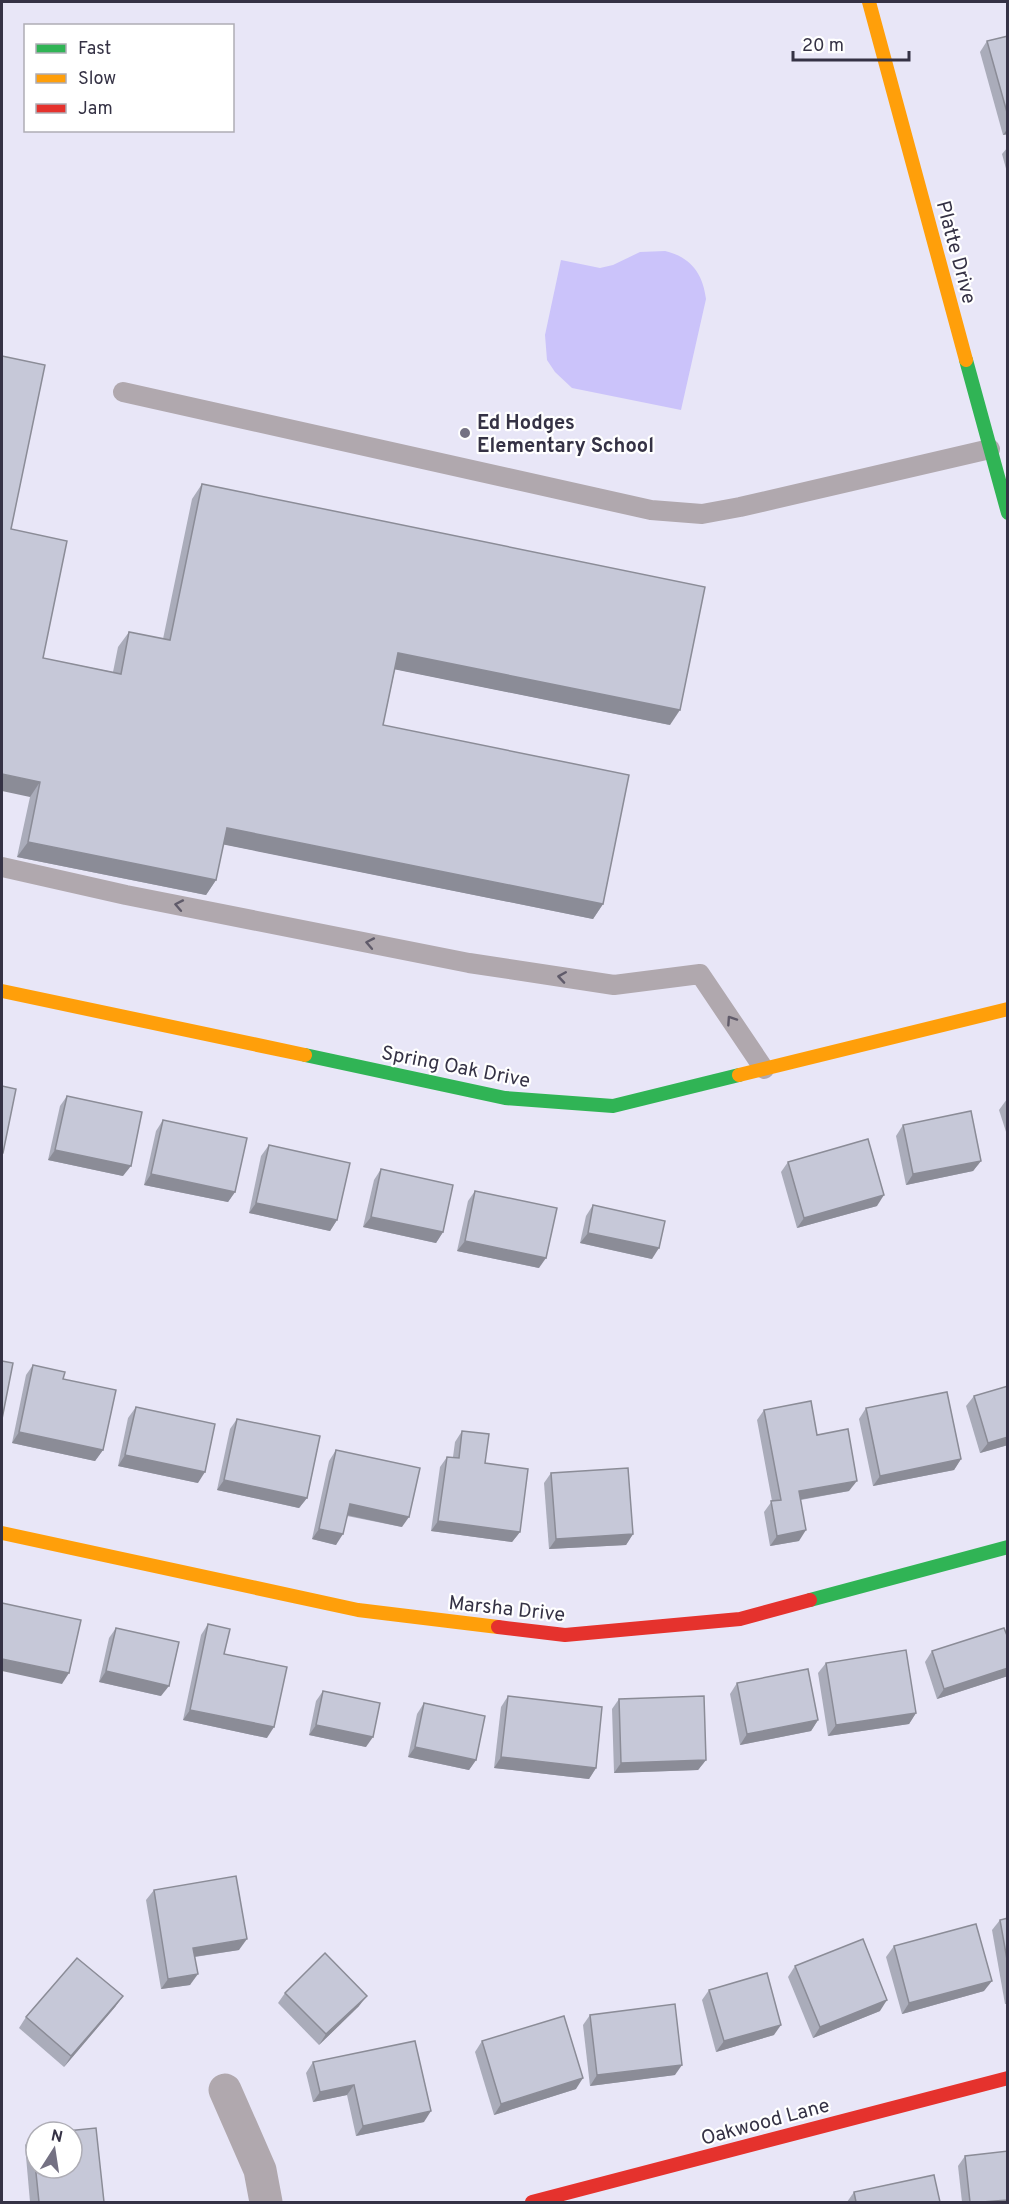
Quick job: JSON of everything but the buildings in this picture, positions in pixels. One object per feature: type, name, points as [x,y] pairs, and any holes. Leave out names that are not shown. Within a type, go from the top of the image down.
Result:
[{"type":"street","name":"Platte Drive","points":[[869,2],[1008,513]]},
{"type":"street","name":"Spring Oak Drive","points":[[2,991],[505,1098],[613,1106],[1008,1009]]},
{"type":"street","name":"Marsha Drive","points":[[2,1533],[358,1610],[565,1635],[740,1619],[1008,1547]]},
{"type":"street","name":"Oakwood Lane","points":[[532,2202],[1008,2078]]},
{"type":"street","points":[[225,2090],[260,2170],[266,2202]]},
{"type":"lane","points":[[123,392],[651,510],[702,514],[990,449]]},
{"type":"lane","points":[[2,867],[126,895],[469,963],[614,986],[700,974],[764,1069]]},
{"type":"shaded area","points":[[665,251],[689,262],[699,274],[706,299],[681,410],[572,388],[555,372],[547,360],[545,335],[561,260],[600,268],[613,265],[640,252]]},
{"type":"traffic: fast","points":[[966,360],[1008,513]]},
{"type":"traffic: fast","points":[[305,1055],[505,1098],[613,1106],[739,1075]]},
{"type":"traffic: fast","points":[[810,1600],[1008,1547]]},
{"type":"traffic: slow","points":[[869,2],[966,360]]},
{"type":"traffic: slow","points":[[2,991],[305,1055]]},
{"type":"traffic: slow","points":[[739,1075],[1008,1009]]},
{"type":"traffic: slow","points":[[2,1533],[358,1610],[498,1627]]},
{"type":"traffic: jam","points":[[498,1627],[565,1635],[740,1619],[810,1600]]},
{"type":"traffic: jam","points":[[532,2202],[1008,2078]]},
{"type":"place","name":"Ed Hodges Elementary School","points":[[465,433]]}]
